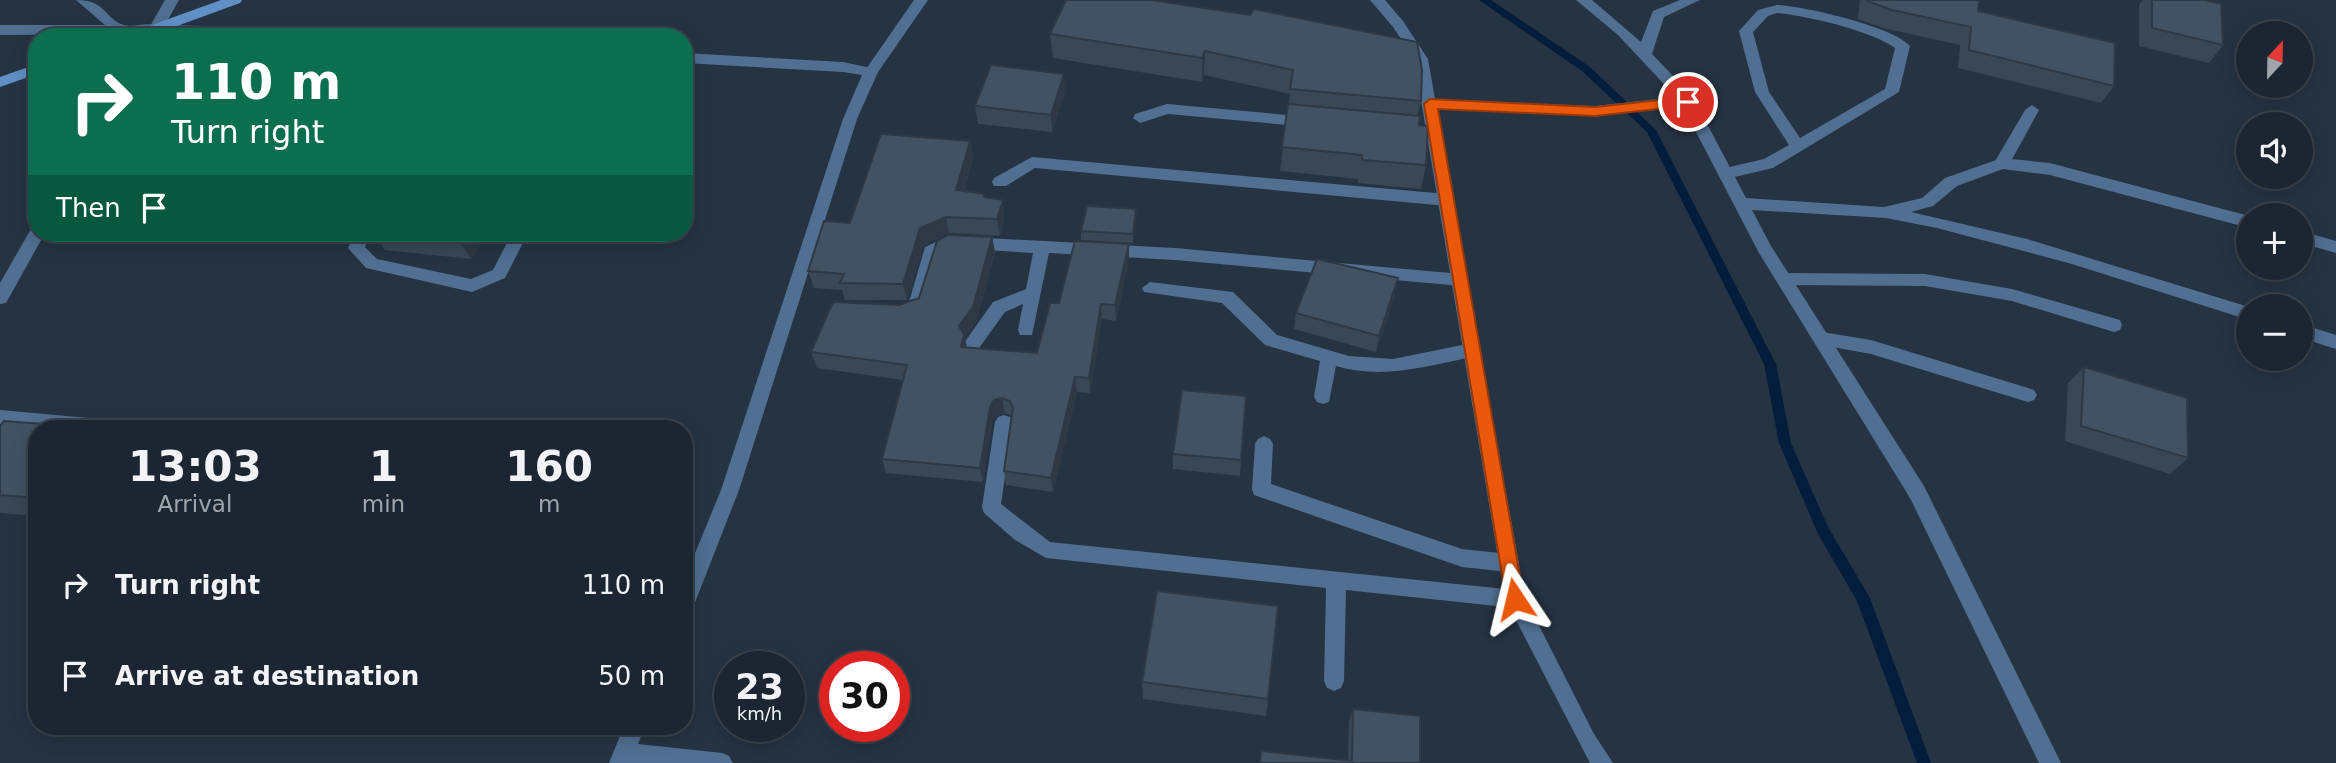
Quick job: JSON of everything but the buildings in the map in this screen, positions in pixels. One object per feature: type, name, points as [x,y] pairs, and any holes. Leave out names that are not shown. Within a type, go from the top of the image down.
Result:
[{"type":"main road","points":[[165,28],[235,0]]},
{"type":"main road","points":[[0,82],[28,72]]},
{"type":"street","points":[[82,0],[118,28]]},
{"type":"street","points":[[155,28],[172,0]]},
{"type":"street","points":[[693,582],[730,490],[850,119],[871,72],[921,0]]},
{"type":"street","points":[[1377,0],[1398,24],[1421,59],[1430,104],[1429,134],[1447,200],[1515,599],[1587,741],[1602,763]]},
{"type":"street","points":[[1583,0],[1623,32],[1688,102],[1784,279],[1917,492],[2050,763]]},
{"type":"street","points":[[1645,56],[1658,14],[1693,0]]},
{"type":"street","points":[[1726,173],[1768,164],[1798,147],[1892,92],[1903,46],[1891,38],[1807,15],[1776,9],[1760,15],[1746,31],[1762,92],[1798,147]]},
{"type":"street","points":[[0,30],[28,30]]},
{"type":"street","points":[[693,59],[843,67],[871,72]]},
{"type":"street","points":[[1430,104],[1595,111],[1688,102]]},
{"type":"street","points":[[1140,118],[1167,109],[1328,124]]},
{"type":"street","points":[[2002,163],[2032,110]]},
{"type":"street","points":[[1000,182],[1032,162],[1447,200]]},
{"type":"street","points":[[1884,213],[1927,202],[1951,182],[2002,163],[2050,169],[2236,219]]},
{"type":"street","points":[[1741,202],[1884,213],[1946,223],[2024,244],[2236,310]]},
{"type":"street","points":[[2313,240],[2336,247]]},
{"type":"street","points":[[0,298],[32,242]]},
{"type":"street","points":[[359,242],[356,248],[372,264],[472,286],[499,274],[515,242]]},
{"type":"street","points":[[879,310],[903,311],[916,306],[931,251],[949,242],[1175,254],[1461,280]]},
{"type":"street","points":[[1026,330],[1042,247]]},
{"type":"street","points":[[1784,279],[1925,280],[2012,295],[2114,325]]},
{"type":"street","points":[[1150,288],[1227,297],[1271,340],[1349,362],[1393,366],[1472,350]]},
{"type":"street","points":[[973,343],[999,307],[1033,293]]},
{"type":"street","points":[[2313,335],[2336,342]]},
{"type":"street","points":[[1822,340],[1871,347],[2028,395]]},
{"type":"street","points":[[1323,397],[1329,357]]},
{"type":"street","points":[[0,417],[33,420]]},
{"type":"street","points":[[1004,422],[991,507],[1022,534],[1046,550],[1515,599]]},
{"type":"street","points":[[1264,444],[1261,489],[1462,558],[1509,563]]},
{"type":"street","points":[[1334,681],[1336,581]]},
{"type":"street","points":[[631,735],[622,758],[722,763]]},
{"type":"waterway","points":[[1484,0],[1586,69],[1651,130],[1770,364],[1785,443],[1823,530],[1863,598],[1924,763]]},
{"type":"route","points":[[1515,599],[1430,104],[1595,111],[1688,102]]}]
